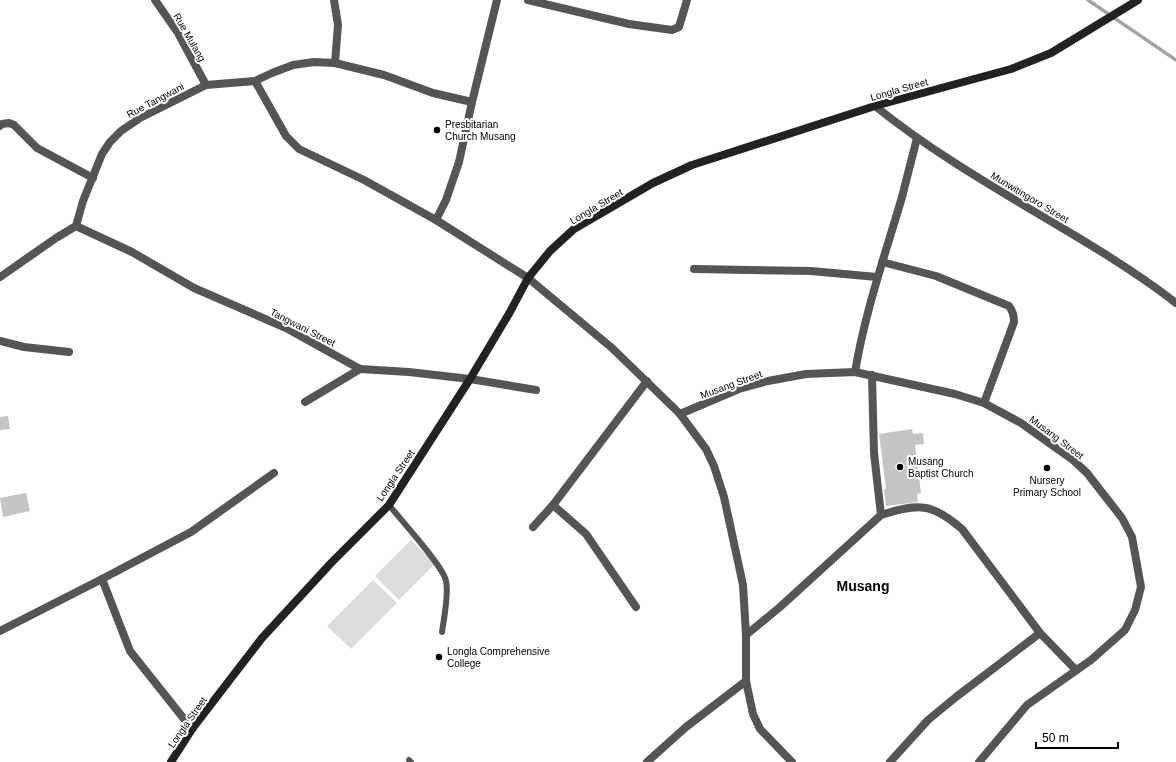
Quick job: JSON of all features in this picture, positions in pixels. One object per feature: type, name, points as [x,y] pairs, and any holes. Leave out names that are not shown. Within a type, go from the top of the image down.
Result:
[{"type":"main road","name":"Longla Street","points":[[171,762],[192,729],[262,638],[332,562],[389,505],[470,379],[510,312],[528,278],[550,251],[574,229],[653,183],[692,165],[875,106],[1011,69],[1051,53],[1138,0]]},
{"type":"street","name":"Rue Mulang","points":[[155,0],[178,33],[206,85]]},
{"type":"street","points":[[334,0],[338,26],[336,63]]},
{"type":"street","points":[[436,220],[446,200],[459,162],[497,0]]},
{"type":"street","points":[[528,0],[629,24],[672,30],[679,27],[687,0]]},
{"type":"street","points":[[206,85],[255,81],[292,65],[314,62],[336,63],[384,75],[433,93],[472,102]]},
{"type":"street","points":[[255,81],[286,136],[300,149],[364,180],[436,220],[528,278],[612,348],[680,414],[706,449],[714,466],[724,497],[743,585],[746,635],[746,681],[753,714],[760,729],[792,762]]},
{"type":"street","name":"Rue Tangwani","points":[[76,226],[102,154],[110,142],[121,131],[140,118],[206,85]]},
{"type":"street","name":"Munwitingoro Street","points":[[875,106],[917,138],[994,187],[1104,252],[1176,303]]},
{"type":"street","points":[[0,126],[2,124],[9,123],[14,125],[37,148],[93,178]]},
{"type":"street","points":[[855,372],[859,348],[877,277],[902,197],[917,138]]},
{"type":"street","points":[[0,277],[76,226]]},
{"type":"street","name":"Tangwani Street","points":[[76,226],[132,252],[194,288],[286,328],[360,369],[409,372],[470,379],[536,390]]},
{"type":"street","points":[[882,262],[936,276],[1009,306],[1012,309],[1014,314],[1014,322],[984,403]]},
{"type":"street","points":[[694,270],[811,271],[877,277]]},
{"type":"street","points":[[0,341],[24,347],[69,352]]},
{"type":"street","points":[[305,402],[360,369]]},
{"type":"street","name":"Musang Street","points":[[680,414],[739,389],[768,381],[806,374],[855,372],[955,394],[984,403],[1021,423],[1073,460],[1086,473],[1122,518],[1132,537],[1141,587],[1135,610],[1125,630],[1091,660],[1027,705],[979,762]]},
{"type":"street","points":[[872,375],[874,453],[881,515]]},
{"type":"street","points":[[533,527],[553,504],[647,381]]},
{"type":"street","points":[[0,631],[102,580],[191,532],[274,473]]},
{"type":"street","points":[[553,504],[586,534],[636,607]]},
{"type":"street","points":[[746,635],[780,607],[881,515],[922,506],[935,510],[949,518],[962,530],[1040,633],[1076,670]]},
{"type":"street","points":[[102,580],[130,651],[192,729]]},
{"type":"street","points":[[890,762],[928,720],[1040,633]]},
{"type":"street","points":[[647,762],[686,727],[746,681]]},
{"type":"lane","points":[[389,505],[445,576],[447,586],[442,632]]},
{"type":"shaded area","points":[[411,540],[435,564],[399,600],[375,576]]},
{"type":"shaded area","points":[[373,580],[397,603],[351,649],[327,626]]},
{"type":"building","points":[[8,416],[10,429],[0,430],[0,417]]},
{"type":"building","name":"Musang Baptist Church","points":[[912,429],[913,434],[923,433],[924,444],[915,445],[921,493],[917,494],[918,502],[886,506],[884,489],[886,489],[879,434]]},
{"type":"building","points":[[26,493],[30,511],[3,517],[0,498]]},
{"type":"waterway","points":[[1088,0],[1176,60]]},
{"type":"place","name":"Presbitarian Church Musang","points":[[437,130]]},
{"type":"place","name":"Musang Baptist Church","points":[[900,467]]},
{"type":"place","name":"Nursery Primary School","points":[[1047,468]]},
{"type":"place","name":"Longla Comprehensive College","points":[[439,657]]},
{"type":"district","name":"Musang","points":[[863,586]]}]
